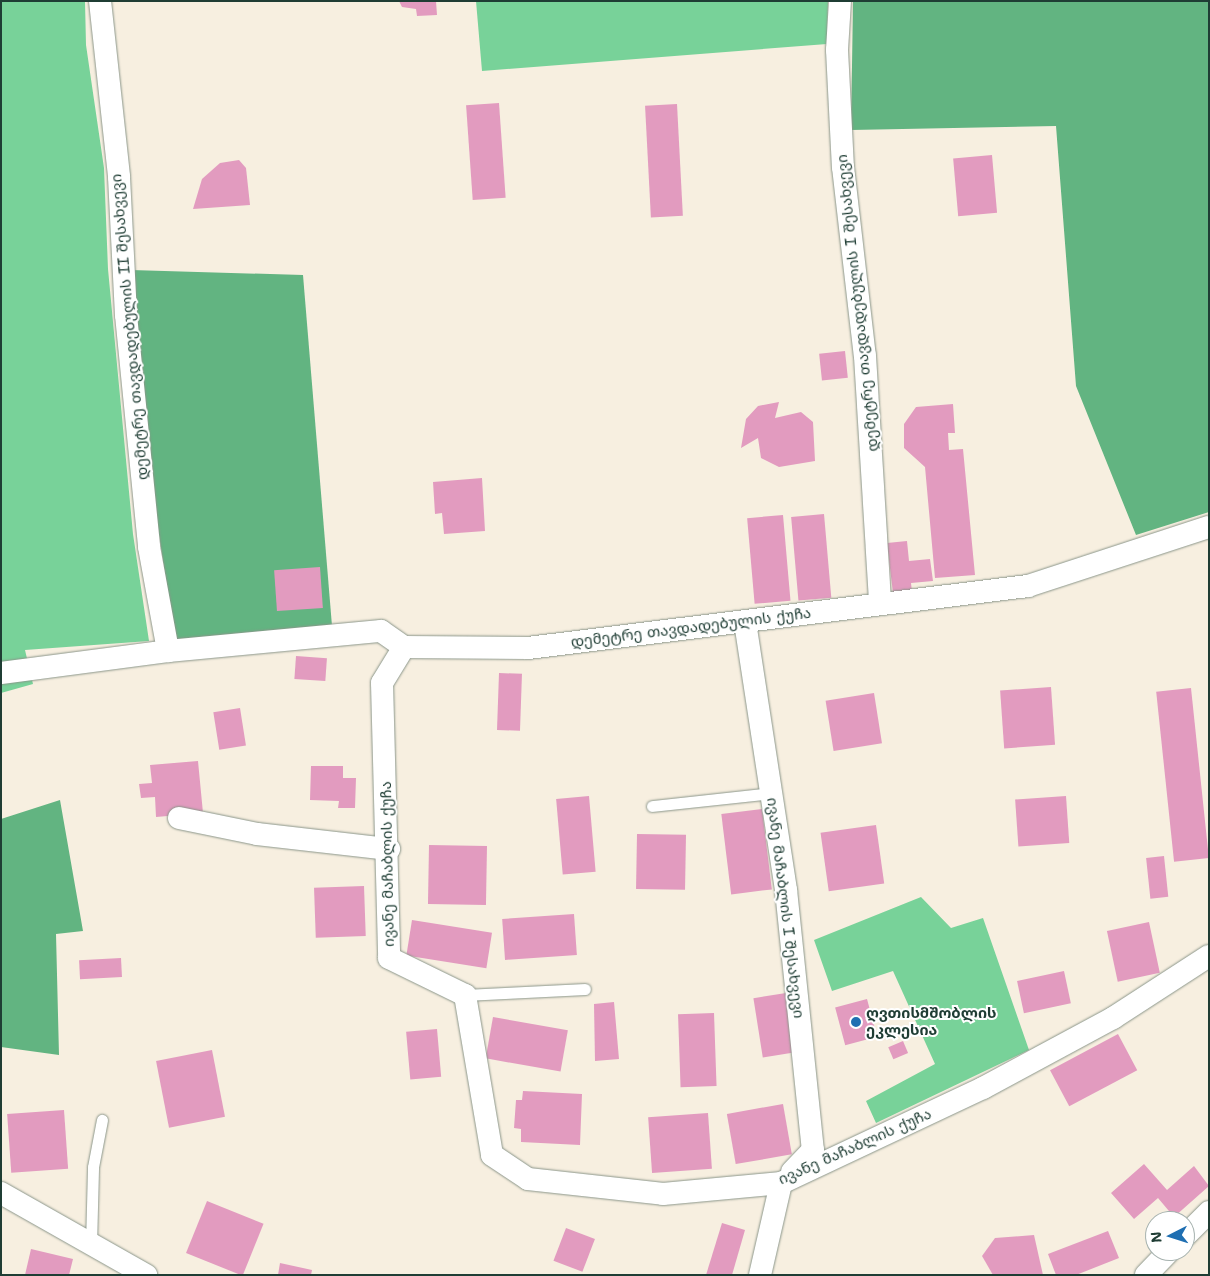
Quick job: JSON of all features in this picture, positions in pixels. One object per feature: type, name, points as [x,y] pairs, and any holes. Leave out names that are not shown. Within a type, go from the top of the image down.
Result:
[{"type":"street","name":"დემეტრე თავდადებულის II შესახვევი","points":[[100,1],[119,177],[126,314],[149,547],[168,652]]},
{"type":"street","name":"დემეტრე თავდადებულის I შესახვევი","points":[[840,1],[837,50],[843,168],[865,365],[880,604]]},
{"type":"street","name":"დემეტრე თავდადებულის ქუჩა","points":[[404,647],[528,648],[1028,586],[1209,527]]},
{"type":"street","name":"ივანე მაჩაბლის I შესახვევი","points":[[745,622],[786,890],[813,1150],[781,1183]]},
{"type":"street","points":[[1,673],[168,652],[381,631],[404,647]]},
{"type":"street","name":"ივანე მაჩაბლის ქუჩა","points":[[404,647],[382,683],[389,849],[390,958],[465,995],[492,1155],[528,1179],[663,1194],[781,1183],[983,1088],[1113,1018],[1209,956]]},
{"type":"street","points":[[179,818],[257,834],[389,849]]},
{"type":"street","points":[[760,1275],[781,1183]]},
{"type":"street","points":[[1,1193],[146,1275]]},
{"type":"street","points":[[1195,1226],[1209,1212]]},
{"type":"street","points":[[1146,1275],[1160,1261]]},
{"type":"lane","points":[[652,806],[771,793]]},
{"type":"lane","points":[[465,995],[585,990]]},
{"type":"lane","points":[[91,1245],[93,1167],[102,1120]]},
{"type":"green space","points":[[1,1],[85,1],[86,45],[104,168],[108,269],[133,534],[149,641],[25,650],[33,684],[1,693]]},
{"type":"green space","points":[[476,1],[828,1],[827,44],[482,71]]},
{"type":"green space","points":[[853,1],[1209,1],[1209,512],[1136,535],[1076,386],[1056,126],[851,130]]},
{"type":"green space","points":[[131,270],[303,275],[332,626],[175,640],[156,515]]},
{"type":"green space","points":[[60,800],[83,931],[56,934],[59,1055],[1,1047],[1,819]]},
{"type":"green space","points":[[921,897],[951,928],[983,918],[1029,1050],[876,1123],[866,1101],[935,1064],[893,971],[832,991],[814,940]]},
{"type":"building","points":[[399,1],[436,1],[437,15],[417,16],[416,9],[402,7]]},
{"type":"building","points":[[499,103],[506,198],[473,200],[466,105]]},
{"type":"building","points":[[677,104],[683,216],[651,218],[645,106]]},
{"type":"building","points":[[992,155],[997,213],[958,216],[953,158]]},
{"type":"building","points":[[239,160],[246,168],[250,205],[193,209],[202,179],[220,163]]},
{"type":"building","points":[[845,351],[848,378],[822,381],[819,354]]},
{"type":"building","points":[[779,402],[775,418],[801,412],[813,422],[815,461],[779,467],[761,458],[758,438],[741,448],[746,419],[758,406]]},
{"type":"building","points":[[953,404],[955,433],[948,433],[949,450],[963,449],[975,575],[935,578],[925,467],[904,448],[904,424],[916,407]]},
{"type":"building","points":[[482,478],[485,531],[444,534],[442,513],[435,514],[433,482]]},
{"type":"building","points":[[824,514],[831,598],[798,601],[791,517]]},
{"type":"building","points":[[783,515],[790,601],[755,604],[747,518]]},
{"type":"building","points":[[907,541],[909,561],[930,559],[933,581],[911,583],[912,592],[893,593],[887,543]]},
{"type":"building","points":[[320,567],[323,608],[277,611],[274,570]]},
{"type":"building","points":[[296,656],[327,658],[325,681],[294,679]]},
{"type":"building","points":[[499,673],[522,674],[520,731],[497,730]]},
{"type":"building","points":[[1051,687],[1055,745],[1004,748],[1000,691]]},
{"type":"building","points":[[1191,688],[1209,858],[1174,862],[1156,692]]},
{"type":"building","points":[[874,693],[882,743],[834,751],[826,701]]},
{"type":"building","points":[[240,708],[246,746],[219,750],[213,712]]},
{"type":"building","points":[[198,761],[203,813],[156,817],[155,797],[141,798],[139,784],[152,783],[150,765]]},
{"type":"building","points":[[311,766],[343,766],[343,778],[356,778],[355,808],[338,808],[339,801],[310,800]]},
{"type":"building","points":[[589,796],[596,872],[563,875],[556,799]]},
{"type":"building","points":[[1066,796],[1069,843],[1018,846],[1015,800]]},
{"type":"building","points":[[762,809],[772,889],[731,894],[721,814]]},
{"type":"building","points":[[876,825],[884,883],[829,891],[821,833]]},
{"type":"building","points":[[637,834],[686,835],[685,890],[636,889]]},
{"type":"building","points":[[429,845],[487,846],[486,905],[428,904]]},
{"type":"building","points":[[1164,856],[1168,897],[1150,899],[1146,858]]},
{"type":"building","points":[[364,886],[366,936],[316,938],[314,888]]},
{"type":"building","points":[[574,914],[577,955],[505,960],[502,919]]},
{"type":"building","points":[[412,920],[492,933],[486,968],[406,956]]},
{"type":"building","points":[[1149,922],[1160,973],[1118,982],[1107,931]]},
{"type":"building","points":[[121,958],[122,977],[80,979],[79,960]]},
{"type":"building","points":[[1064,971],[1071,1003],[1024,1013],[1017,981]]},
{"type":"building","points":[[786,993],[795,1052],[763,1057],[753,998]]},
{"type":"building","name":"ღვთისმშობლის ეკლესია","points":[[867,999],[877,1037],[845,1045],[835,1008]]},
{"type":"building","points":[[614,1002],[619,1059],[595,1061],[594,1004]]},
{"type":"building","points":[[714,1013],[717,1086],[681,1087],[678,1014]]},
{"type":"building","points":[[493,1017],[568,1030],[561,1072],[486,1058]]},
{"type":"building","points":[[437,1029],[441,1077],[410,1080],[406,1032]]},
{"type":"building","points":[[1118,1034],[1137,1070],[1069,1106],[1050,1070]]},
{"type":"building","points":[[903,1041],[908,1053],[893,1059],[888,1047]]},
{"type":"building","points":[[212,1050],[225,1117],[169,1128],[156,1061]]},
{"type":"building","points":[[523,1091],[582,1094],[580,1145],[521,1142],[521,1129],[514,1128],[516,1100],[522,1100]]},
{"type":"building","points":[[783,1104],[792,1154],[736,1164],[727,1114]]},
{"type":"building","points":[[64,1110],[68,1169],[11,1173],[7,1114]]},
{"type":"building","points":[[708,1113],[712,1169],[652,1173],[648,1117]]},
{"type":"building","points":[[1144,1164],[1167,1190],[1194,1166],[1209,1186],[1181,1211],[1169,1211],[1158,1198],[1134,1219],[1111,1193]]},
{"type":"building","points":[[207,1201],[264,1224],[243,1275],[186,1253]]},
{"type":"building","points":[[722,1223],[745,1230],[732,1275],[706,1275]]},
{"type":"building","points":[[566,1228],[595,1239],[582,1272],[553,1261]]},
{"type":"building","points":[[1108,1231],[1119,1258],[1076,1275],[1056,1275],[1048,1254]]},
{"type":"building","points":[[1034,1235],[1043,1275],[993,1275],[982,1256],[995,1238]]},
{"type":"building","points":[[31,1249],[73,1259],[69,1275],[25,1275]]},
{"type":"building","points":[[280,1263],[312,1270],[311,1275],[278,1275]]},
{"type":"place","name":"ღვთისმშობლის ეკლესია","points":[[856,1022]]}]
